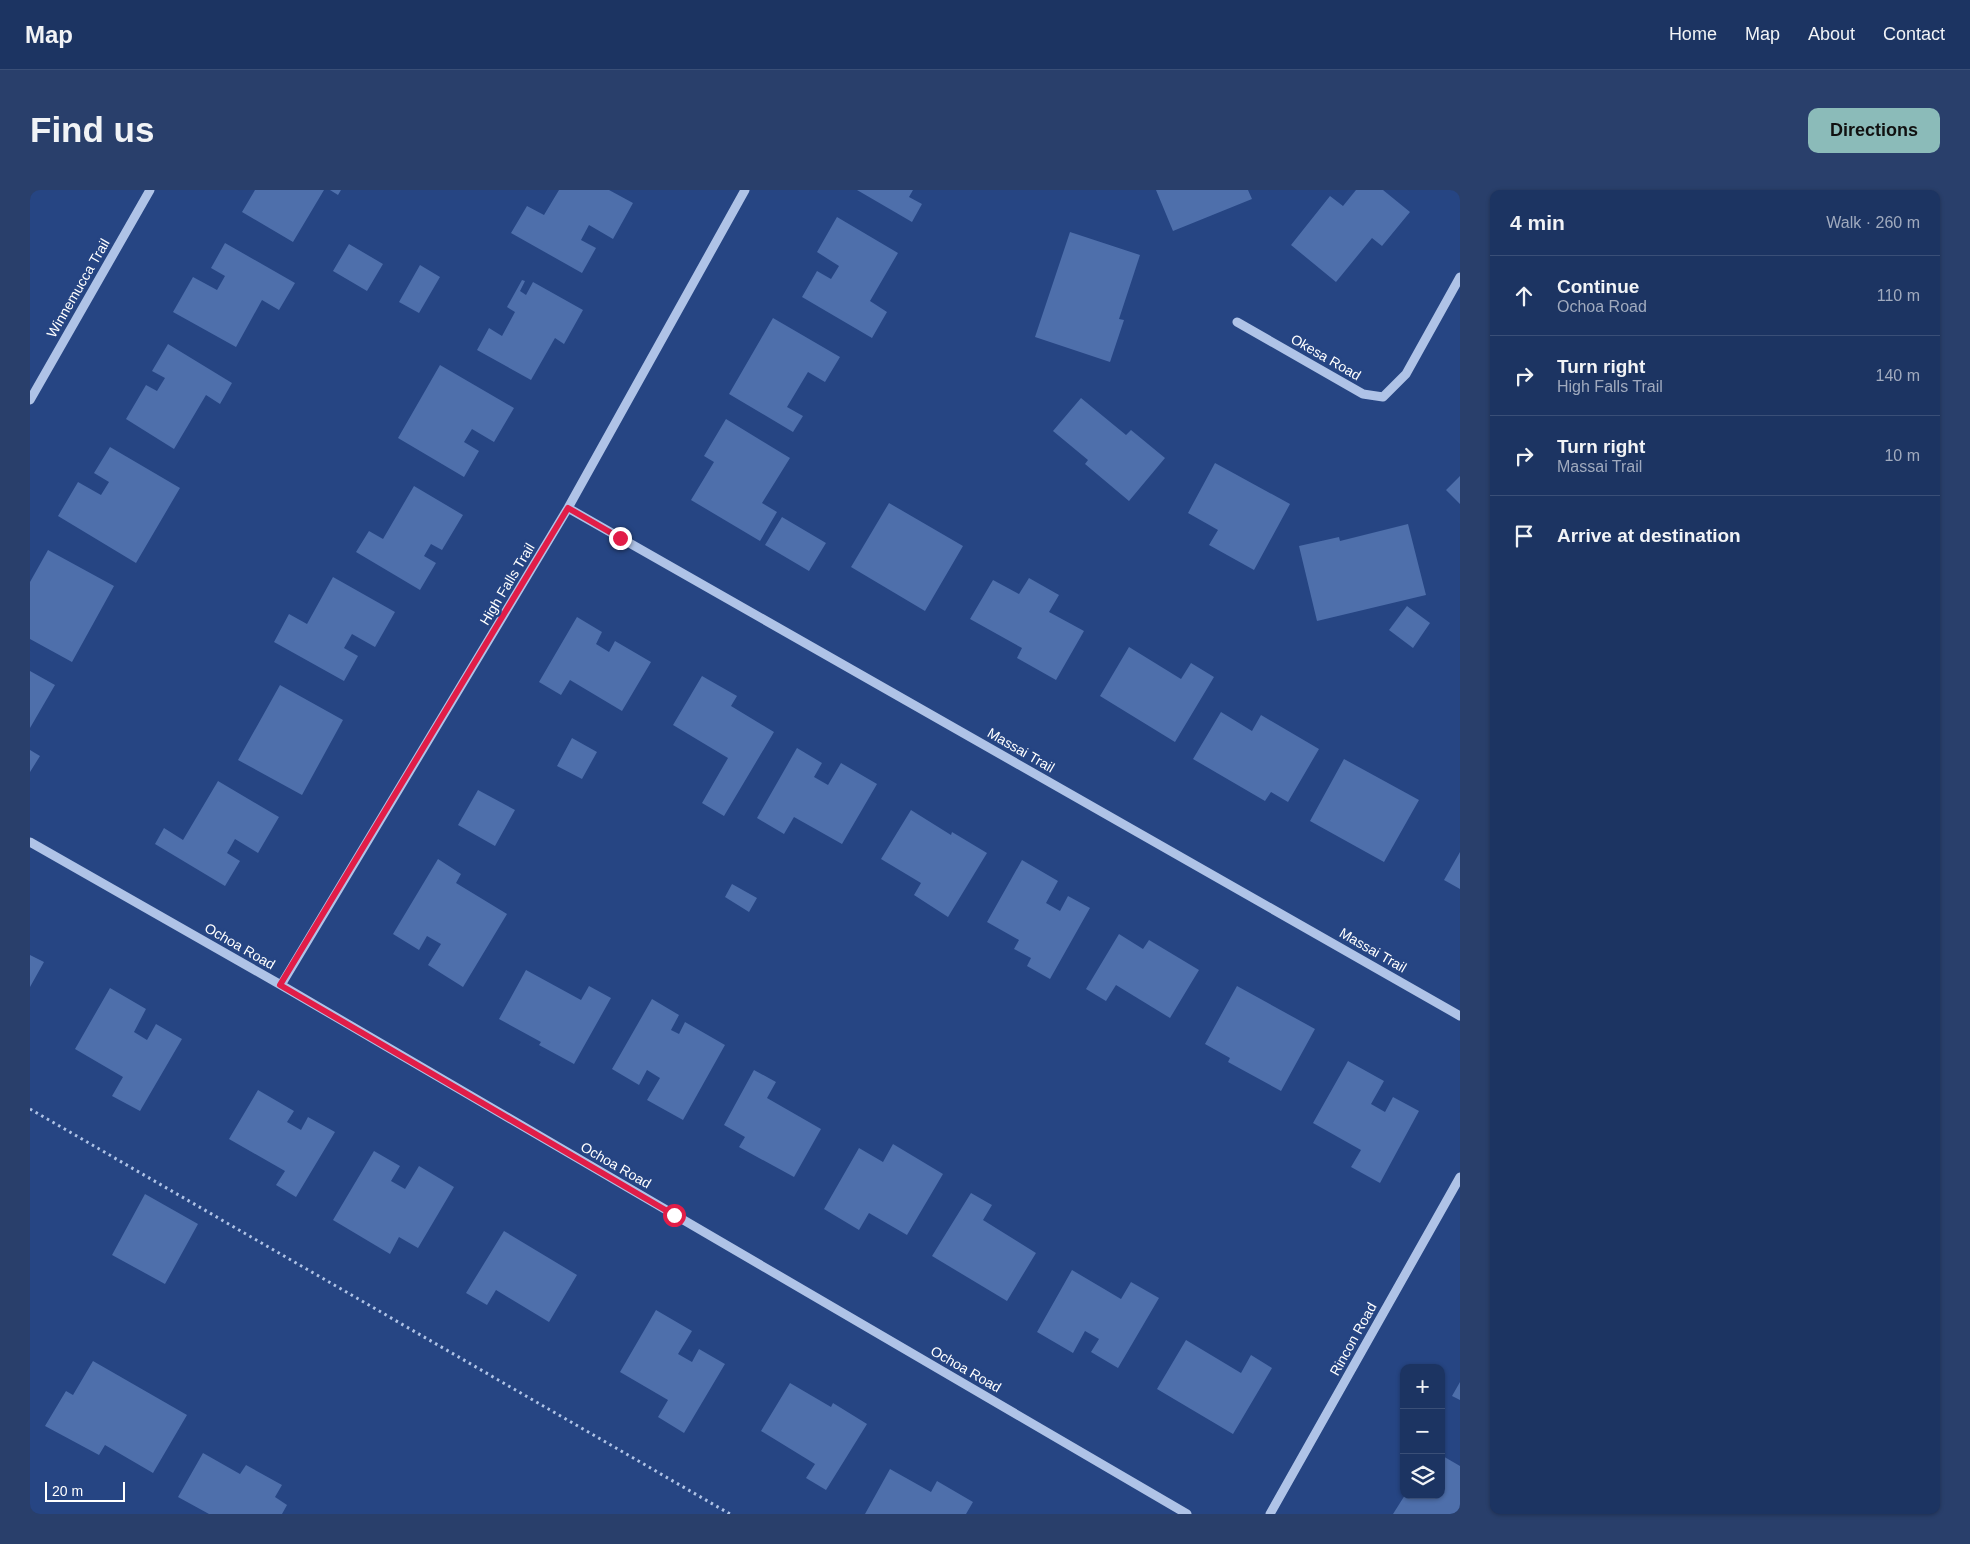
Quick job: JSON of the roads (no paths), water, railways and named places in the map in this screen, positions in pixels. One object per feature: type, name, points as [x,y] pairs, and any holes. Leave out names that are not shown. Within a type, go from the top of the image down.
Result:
[{"type":"street","name":"Winnemucca Trail","points":[[30,400],[150,190]]},
{"type":"street","name":"High Falls Trail","points":[[280,985],[568,508],[745,190]]},
{"type":"street","name":"Okesa Road","points":[[1237,322],[1363,394],[1383,397],[1406,374],[1460,278]]},
{"type":"street","name":"Massai Trail","points":[[568,508],[1460,1016]]},
{"type":"street","name":"Ochoa Road","points":[[30,842],[280,985],[1187,1514]]},
{"type":"street","name":"Rincon Road","points":[[1270,1514],[1460,1177]]}]
